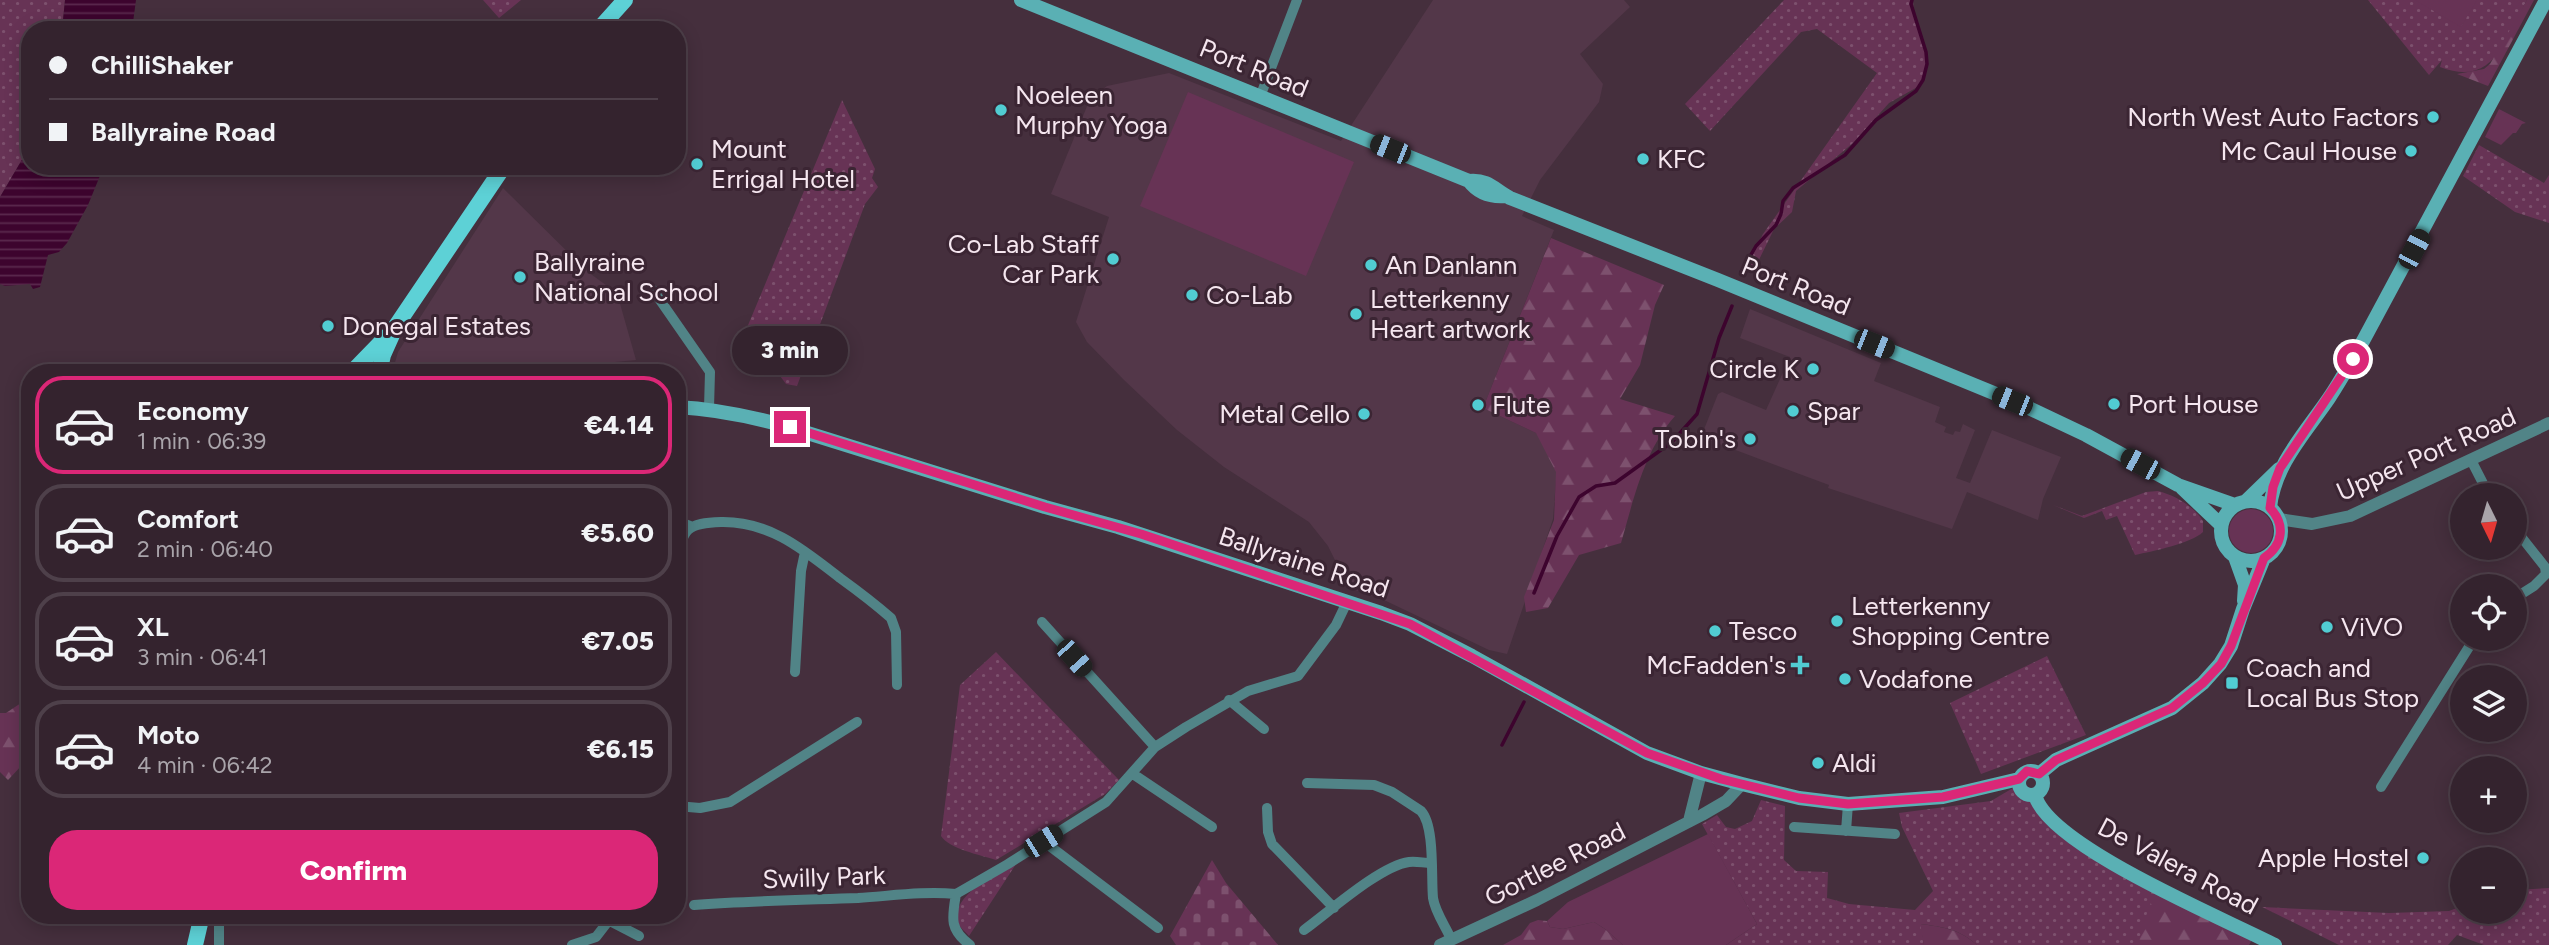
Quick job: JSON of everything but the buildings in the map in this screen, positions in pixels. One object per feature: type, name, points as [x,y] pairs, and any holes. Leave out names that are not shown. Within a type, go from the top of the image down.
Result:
[{"type":"main road","points":[[606,21],[625,0]]},
{"type":"main road","name":"Port Road","points":[[1021,0],[1050,6],[1260,97],[1469,181],[1475,189],[1493,197],[1505,196],[2018,403],[2086,435],[2178,485],[2241,503]]},
{"type":"main road","points":[[2039,774],[2056,760],[2158,716],[2189,696],[2209,678],[2225,656],[2238,630],[2245,585],[2235,557],[2224,545],[2221,525],[2225,514],[2280,468],[2331,394],[2363,341],[2546,0]]},
{"type":"main road","points":[[360,364],[396,326],[497,175]]},
{"type":"main road","points":[[380,364],[396,326]]},
{"type":"main road","name":"Ballyraine Road","points":[[686,407],[709,408],[746,415],[790,427],[1045,507],[1118,527],[1410,624],[1647,753],[1701,773],[1799,798],[1848,804],[1943,797],[2019,779]]},
{"type":"main road","points":[[2235,557],[2252,561],[2264,558],[2280,540],[2281,528],[2274,513],[2273,487],[2280,468]]},
{"type":"main road","name":"Port Road","points":[[2178,485],[2221,525]]},
{"type":"main road","points":[[2241,503],[2258,501],[2274,513]]},
{"type":"main road","points":[[2243,609],[2264,558]]},
{"type":"main road","points":[[2027,771],[2039,774],[2043,783],[2040,791],[2035,795],[2022,792],[2018,785],[2019,779],[2027,771]]},
{"type":"main road","name":"De Valera Road","points":[[2035,795],[2041,809],[2070,836],[2113,864],[2275,945]]},
{"type":"main road","points":[[195,945],[200,924]]},
{"type":"street","points":[[1260,97],[1297,0]]},
{"type":"street","points":[[653,290],[710,372],[709,408]]},
{"type":"street","name":"Upper Port Road","points":[[2274,513],[2312,524],[2350,516],[2549,423]]},
{"type":"street","points":[[2471,460],[2482,483]]},
{"type":"street","points":[[686,534],[690,526],[699,522],[719,522],[755,526],[777,533],[797,544],[891,618],[896,632],[897,685]]},
{"type":"street","points":[[686,524],[690,526]]},
{"type":"street","points":[[2527,544],[2545,568],[2546,574],[2527,590]]},
{"type":"street","points":[[794,671],[801,571],[805,552]]},
{"type":"street","points":[[970,945],[957,935],[954,926],[952,917],[956,894],[1106,802],[1155,747],[1229,700],[1265,684],[1298,676],[1336,625],[1347,602]]},
{"type":"street","points":[[1042,622],[1155,747]]},
{"type":"street","points":[[2381,787],[2466,651]]},
{"type":"street","points":[[1229,700],[1264,729]]},
{"type":"street","points":[[686,807],[700,808],[730,802],[856,722]]},
{"type":"street","points":[[1689,821],[1701,773]]},
{"type":"street","points":[[1133,774],[1212,827]]},
{"type":"street","points":[[1307,783],[1374,785],[1392,792],[1425,815],[1435,904],[1446,942]]},
{"type":"street","name":"Gortlee Road","points":[[1446,942],[1537,901],[1689,821],[1726,801],[1742,784]]},
{"type":"street","points":[[1846,831],[1848,804]]},
{"type":"street","points":[[1267,808],[1268,832],[1272,844],[1334,908]]},
{"type":"street","points":[[1794,827],[1895,834]]},
{"type":"street","points":[[1043,841],[1158,928]]},
{"type":"street","points":[[1304,930],[1385,873],[1408,862],[1431,863]]},
{"type":"street","name":"Swilly Park","points":[[694,905],[897,896],[925,891],[956,894]]},
{"type":"street","points":[[219,924],[219,945]]},
{"type":"street","points":[[572,945],[596,937],[607,924]]},
{"type":"street","points":[[621,924],[639,936]]},
{"type":"shaded area","points":[[65,0],[136,0],[133,21],[63,21]]},
{"type":"shaded area","points":[[1433,0],[1624,0],[1630,7],[1580,54],[1603,84],[1599,102],[1540,180],[1522,216],[1554,230],[1483,408],[1536,433],[1558,454],[1553,519],[1507,654],[1489,650],[1384,600],[1341,585],[1335,560],[1328,546],[1309,522],[1224,467],[1177,430],[1124,380],[1087,342],[1076,322],[1109,217],[1051,194],[1090,99],[1107,86],[1169,73],[1341,141]]},
{"type":"shaded area","points":[[21,161],[21,175],[100,175],[88,205],[67,243],[59,252],[48,255],[40,287],[33,289],[30,284],[0,284],[0,197]]},
{"type":"shaded area","name":"Ballyraine National School","points":[[503,188],[588,272],[617,293],[636,360],[605,364],[395,364],[398,352]]},
{"type":"shaded area","points":[[1750,309],[1881,363],[1874,381],[1940,407],[1935,422],[1946,427],[1944,432],[1953,435],[1955,431],[1960,432],[1963,424],[1975,430],[1956,478],[1970,483],[1992,430],[2061,457],[2043,499],[2038,520],[1967,492],[1952,529],[1828,488],[1829,485],[1701,437],[1718,394],[1722,392],[1766,410],[1790,357],[1740,338]]},
{"type":"green space","points":[[0,0],[65,0],[63,21],[21,21],[21,161],[0,197]]},
{"type":"green space","points":[[483,0],[521,0],[499,18]]},
{"type":"green space","points":[[1784,0],[1913,0],[1914,17],[1927,59],[1921,85],[1889,103],[1853,143],[1796,191],[1792,212],[1774,229],[1754,270],[1747,266],[1763,234],[1877,73],[1817,29],[1801,32],[1710,131],[1685,104]]},
{"type":"green space","points":[[2368,0],[2527,0],[2504,44],[2485,66],[2473,71],[2458,72],[2440,67],[2442,60],[2429,75]]},
{"type":"green space","points":[[2415,0],[2477,0],[2461,27]]},
{"type":"green space","points":[[2527,0],[2534,0],[2488,86],[2457,74],[2484,69],[2490,64]]},
{"type":"green space","points":[[1188,92],[1354,162],[1306,276],[1140,206]]},
{"type":"green space","points":[[842,100],[875,169],[872,178],[878,187],[865,204],[797,386],[786,384],[746,330]]},
{"type":"green space","points":[[2499,109],[2526,123],[2501,145],[2485,137]]},
{"type":"green space","points":[[2479,145],[2544,183],[2549,175],[2549,223],[2515,212],[2463,176]]},
{"type":"green space","points":[[1551,238],[1664,285],[1655,305],[1640,365],[1620,399],[1675,416],[1655,444],[1648,460],[1621,543],[1579,555],[1548,608],[1526,612],[1524,597],[1554,520],[1556,472],[1536,433],[1483,408]]},
{"type":"green space","points":[[2158,491],[2189,506],[2203,521],[2203,532],[2181,543],[2135,555],[2117,516],[2106,520],[2102,511],[2084,518],[2053,505],[2082,516],[2146,492]]},
{"type":"green space","points":[[2251,509],[2260,510],[2267,515],[2272,522],[2272,540],[2267,547],[2260,552],[2251,553],[2242,552],[2235,547],[2230,540],[2229,531],[2230,522],[2235,515],[2242,510]]},
{"type":"green space","points":[[996,652],[1119,780],[1105,794],[996,860],[951,845],[941,836],[960,685]]},
{"type":"green space","points":[[2047,656],[2086,735],[1981,774],[1950,703]]},
{"type":"green space","points":[[21,703],[21,766],[8,780],[0,772],[0,713],[6,713]]},
{"type":"green space","points":[[2018,785],[2041,809],[2157,887],[2139,945],[1977,945],[1958,932],[1921,924],[1924,945],[1726,945],[1757,924],[1702,824],[1717,815],[1726,827],[1735,829],[1752,821],[1761,800],[1785,806],[1784,860],[1796,871],[1828,872],[1827,898],[1849,904],[1915,910],[1933,891],[1902,827],[1899,813],[1991,801]]},
{"type":"green space","points":[[1708,834],[1757,924],[1726,945],[1623,945],[1594,922],[1563,929],[1550,927],[1547,921],[1568,902]]},
{"type":"green space","points":[[1212,860],[1226,883],[1278,945],[1176,945],[1170,936]]},
{"type":"green space","points":[[1018,861],[969,936],[958,923],[957,913],[961,903],[978,886]]},
{"type":"green space","points":[[2157,887],[2255,935],[2249,945],[2138,945]]},
{"type":"green space","points":[[2549,888],[2549,945],[2484,945],[2457,935],[2448,945],[2339,945],[2262,907],[2389,913],[2450,911],[2450,924],[2527,924],[2527,889]]},
{"type":"green space","points":[[1547,921],[1550,927],[1563,929],[1594,922],[1623,945],[1503,945],[1521,935],[1530,923]]},
{"type":"green space","points":[[1920,924],[1957,932],[1977,945],[1924,945]]},
{"type":"waterway","points":[[1741,272],[1756,246],[1776,225],[1783,201],[1793,188],[1845,155],[1876,120],[1916,91],[1923,80],[1927,64],[1926,52],[1912,0]]},
{"type":"waterway","points":[[1534,593],[1557,536],[1579,497],[1596,486],[1615,483],[1672,442],[1697,414],[1719,338],[1732,306]]},
{"type":"waterway","points":[[1502,745],[1524,702]]},
{"type":"place","name":"Noeleen Murphy Yoga","points":[[1001,110]]},
{"type":"place","name":"North West Auto Factors","points":[[2433,117]]},
{"type":"place","name":"Mc Caul House","points":[[2411,151]]},
{"type":"place","name":"KFC","points":[[1643,159]]},
{"type":"place","name":"Mount Errigal Hotel","points":[[697,164]]},
{"type":"place","name":"Co-Lab Staff Car Park","points":[[1113,259]]},
{"type":"place","name":"An Danlann","points":[[1371,265]]},
{"type":"place","name":"Ballyraine National School","points":[[520,277]]},
{"type":"place","name":"Co-Lab","points":[[1192,295]]},
{"type":"place","name":"Letterkenny Heart artwork","points":[[1356,314]]},
{"type":"place","name":"Donegal Estates","points":[[328,326]]},
{"type":"place","name":"Circle K","points":[[1813,369]]},
{"type":"place","name":"Port House","points":[[2114,404]]},
{"type":"place","name":"Flute","points":[[1478,405]]},
{"type":"place","name":"Spar","points":[[1793,411]]},
{"type":"place","name":"Metal Cello","points":[[1364,414]]},
{"type":"place","name":"Tobin's","points":[[1750,439]]},
{"type":"place","name":"Letterkenny Shopping Centre","points":[[1837,621]]},
{"type":"place","name":"ViVO","points":[[2327,627]]},
{"type":"place","name":"Tesco","points":[[1715,631]]},
{"type":"place","name":"McFadden's","points":[[1800,665]]},
{"type":"place","name":"Vodafone","points":[[1845,679]]},
{"type":"place","name":"Coach and Local Bus Stop","points":[[2232,683]]},
{"type":"place","name":"Aldi","points":[[1818,763]]},
{"type":"place","name":"Apple Hostel","points":[[2423,858]]},
{"type":"route","points":[[790,427],[1045,507],[1141,534],[1410,624],[1647,753],[1701,773],[1799,798],[1848,804],[1882,803],[1943,797],[2019,779],[2027,771],[2039,774],[2056,760],[2158,716],[2189,696],[2203,683],[2221,664],[2231,646],[2264,558],[2277,547],[2280,540],[2279,519],[2270,508],[2273,487],[2280,468],[2353,359]]}]
